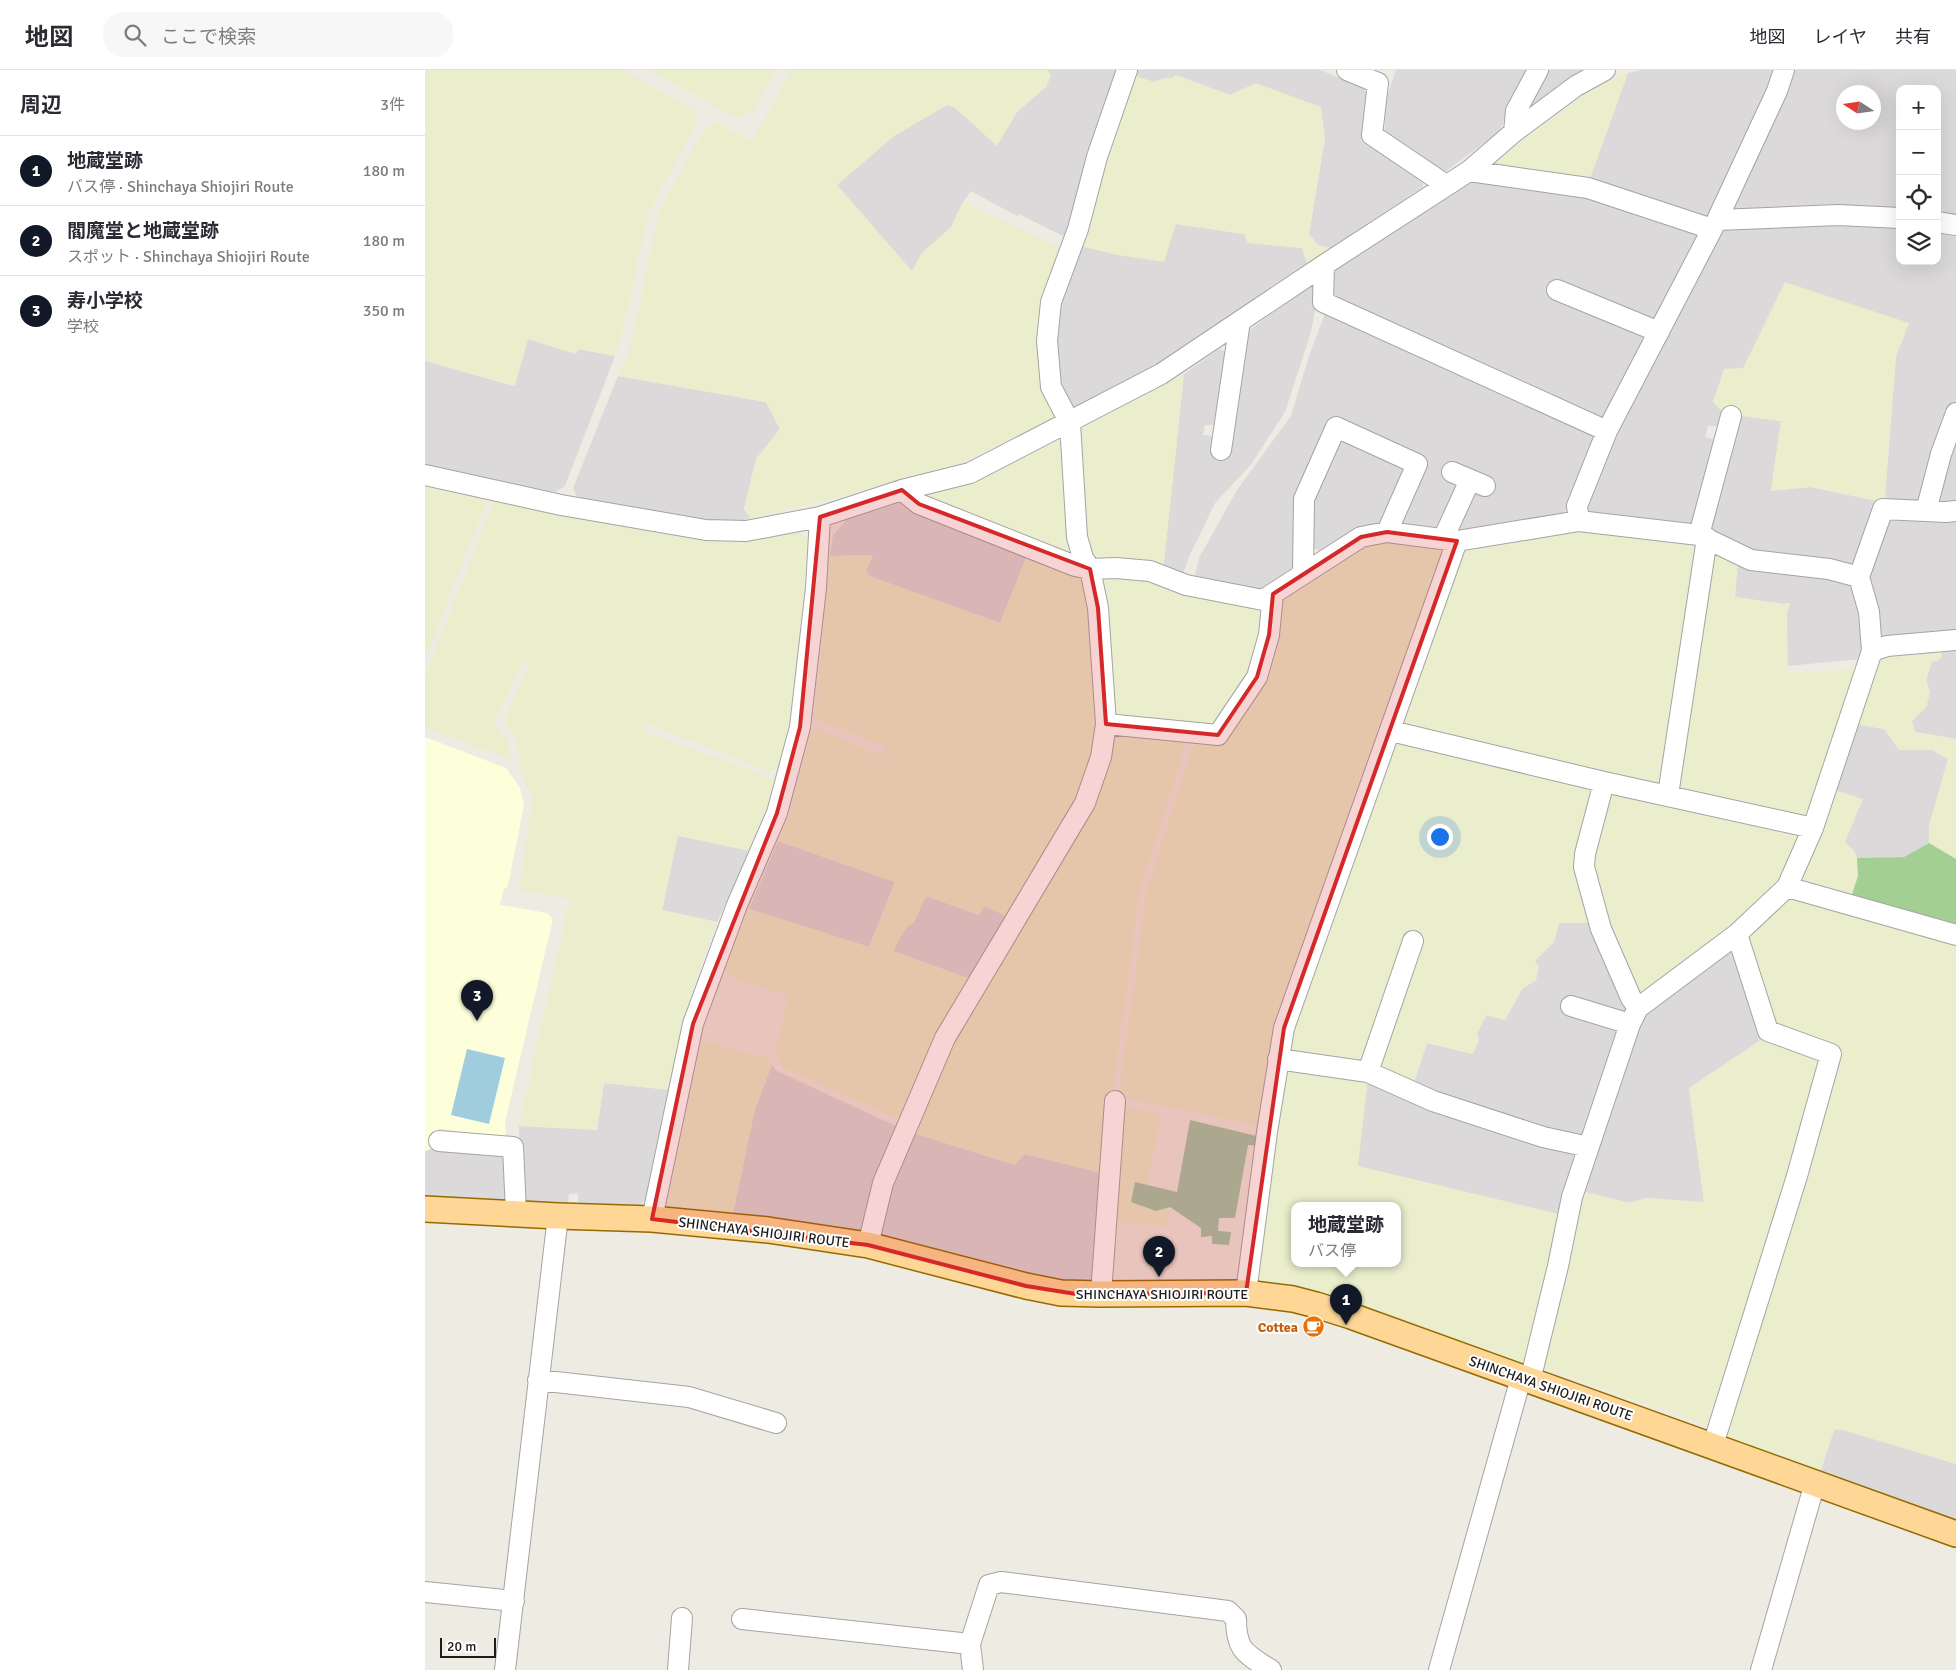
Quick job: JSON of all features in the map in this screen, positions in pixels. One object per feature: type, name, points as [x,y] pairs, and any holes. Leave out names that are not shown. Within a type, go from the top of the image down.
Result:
[{"type":"main road","name":"SHINCHAYA SHIOJIRI ROUTE","points":[[425,1209],[652,1219],[768,1230],[868,1244],[1026,1286],[1069,1293],[1217,1292],[1246,1293],[1293,1299],[1316,1305],[1713,1445],[1815,1484],[1956,1534]]},
{"type":"street","points":[[868,1244],[883,1183],[945,1038],[1085,803],[1101,757],[1106,724],[1099,608],[1090,569],[1083,558],[1077,537],[1070,422],[1051,387],[1047,341],[1051,302],[1078,229],[1097,157],[1127,70]]},
{"type":"street","points":[[1347,70],[1382,76],[1372,135],[1446,185]]},
{"type":"street","points":[[1514,132],[1516,111],[1538,70]]},
{"type":"street","points":[[425,475],[561,505],[706,530],[746,531],[820,517],[902,490],[970,473],[1161,374],[1324,264],[1469,171],[1514,132],[1576,86],[1605,70]]},
{"type":"street","points":[[1579,521],[1577,506],[1607,430],[1714,224],[1777,91],[1784,70]]},
{"type":"street","points":[[1469,171],[1588,188],[1714,224],[1838,215],[1896,218]]},
{"type":"street","points":[[1941,223],[1956,225]]},
{"type":"street","points":[[1324,264],[1323,302],[1607,430]]},
{"type":"street","points":[[1557,290],[1659,332]]},
{"type":"street","points":[[1217,438],[1240,321]]},
{"type":"street","points":[[1926,511],[1941,454],[1956,413]]},
{"type":"street","points":[[1303,573],[1304,499],[1336,427],[1417,464],[1387,532]]},
{"type":"street","points":[[1668,795],[1703,536],[1722,427]]},
{"type":"street","points":[[1246,1293],[1277,1060],[1284,1028],[1391,731],[1469,479]]},
{"type":"street","points":[[902,490],[919,504],[1075,566],[1090,569],[1116,568],[1150,571],[1186,585],[1263,600],[1361,537],[1387,532],[1450,540],[1579,521],[1703,536],[1751,560],[1829,569],[1859,577]]},
{"type":"street","points":[[1571,1006],[1634,1016],[1737,934],[1787,887],[1813,828],[1872,651],[1869,612],[1859,577],[1883,509],[1956,511]]},
{"type":"street","points":[[652,1219],[693,1024],[737,905],[777,813],[800,727],[816,588],[820,517]]},
{"type":"street","points":[[1106,724],[1218,735],[1257,677],[1269,635],[1273,594]]},
{"type":"street","points":[[1872,651],[1887,646],[1956,640]]},
{"type":"street","points":[[1391,731],[1604,782],[1813,828]]},
{"type":"street","points":[[1439,1670],[1559,1266],[1572,1197],[1634,1016],[1631,998],[1601,929],[1584,867],[1585,854],[1604,782]]},
{"type":"street","points":[[1787,887],[1956,935]]},
{"type":"street","points":[[1713,1445],[1794,1185],[1831,1054],[1768,1031],[1737,934]]},
{"type":"street","points":[[1368,1072],[1413,941]]},
{"type":"street","points":[[1277,1060],[1368,1072],[1433,1101],[1543,1137],[1589,1147]]},
{"type":"street","points":[[1101,1294],[1115,1101]]},
{"type":"street","points":[[439,1141],[513,1147],[516,1213]]},
{"type":"street","points":[[505,1670],[558,1216]]},
{"type":"street","points":[[538,1380],[689,1398],[776,1424]]},
{"type":"street","points":[[1761,1670],[1815,1484]]},
{"type":"street","points":[[973,1670],[970,1644],[989,1585],[1001,1582],[1228,1612],[1236,1619],[1236,1636],[1241,1648],[1271,1670]]},
{"type":"street","points":[[425,1592],[514,1601]]},
{"type":"street","points":[[678,1670],[681,1618]]},
{"type":"street","points":[[742,1619],[970,1644]]},
{"type":"highlighted area","points":[[902,490],[919,504],[1090,569],[1098,608],[1106,724],[1218,735],[1257,677],[1269,635],[1273,594],[1361,537],[1387,532],[1457,541],[1284,1028],[1246,1293],[1076,1294],[1026,1286],[868,1245],[652,1219],[693,1024],[777,813],[800,727],[820,517]]},
{"type":"shaded area","points":[[425,70],[622,70],[693,109],[696,123],[649,212],[615,356],[578,349],[576,354],[528,339],[515,386],[425,361]]},
{"type":"shaded area","points":[[649,70],[776,70],[752,112],[737,118]]},
{"type":"shaded area","points":[[792,70],[1048,70],[1051,76],[1046,87],[1017,112],[997,146],[954,107],[947,105],[894,136],[837,185],[912,271],[922,253],[951,227],[963,202],[1063,250],[1044,302],[1056,413],[1055,418],[959,464],[834,498],[750,518],[744,509],[756,459],[780,429],[766,402],[618,376],[630,348],[659,211],[705,128],[718,123],[752,141]]},
{"type":"shaded area","points":[[1048,70],[1121,70],[1069,239],[1019,214],[1017,216],[971,191],[963,202],[951,227],[922,253],[912,272],[837,185],[894,136],[947,105],[954,107],[997,145],[1017,112],[1046,87],[1051,76]]},
{"type":"shaded area","points":[[1134,70],[1320,70],[1364,88],[1369,98],[1365,141],[1422,177],[1423,187],[1330,248],[1318,245],[1309,234],[1325,138],[1256,83],[1230,95],[1176,75],[1174,78],[1164,78],[1154,82],[1132,75]]},
{"type":"shaded area","points":[[1396,70],[1528,70],[1499,132],[1445,172],[1385,133],[1385,102]]},
{"type":"shaded area","points":[[1544,70],[1583,70],[1526,112]]},
{"type":"shaded area","points":[[1641,70],[1776,70],[1710,216],[1698,218],[1589,181],[1628,73]]},
{"type":"shaded area","points":[[1790,70],[1956,70],[1956,221],[1941,219],[1941,85],[1896,85],[1896,213],[1735,210],[1730,203]]},
{"type":"shaded area","points":[[1628,73],[1589,181],[1498,168],[1493,164],[1583,96],[1610,79]]},
{"type":"shaded area","points":[[1132,75],[1154,82],[1164,78],[1173,78],[1175,75],[1230,95],[1256,83],[1321,107],[1325,138],[1309,234],[1318,245],[1330,248],[1307,263],[1302,248],[1248,243],[1244,234],[1176,224],[1164,262],[1117,255],[1076,245]]},
{"type":"shaded area","points":[[1476,179],[1588,194],[1695,231],[1698,237],[1659,316],[1646,320],[1641,330],[1644,342],[1604,421],[1331,299],[1329,275]]},
{"type":"shaded area","points":[[1737,222],[1896,225],[1896,265],[1941,265],[1941,231],[1956,233],[1956,401],[1933,462],[1923,499],[1913,505],[1891,503],[1885,496],[1896,356],[1909,323],[1725,414],[1718,426],[1708,426],[1705,437],[1713,439],[1717,445],[1696,524],[1690,527],[1606,514],[1593,516],[1584,505],[1608,443],[1719,229]]},
{"type":"shaded area","points":[[1176,224],[1244,234],[1248,243],[1302,248],[1307,263],[1156,365],[1072,410],[1054,373],[1053,325],[1076,245]]},
{"type":"shaded area","points":[[1314,282],[1315,295],[1311,305],[1316,305],[1311,332],[1285,412],[1250,466],[1215,503],[1189,557],[1182,577],[1163,571],[1184,374],[1219,349],[1230,354],[1215,425],[1205,425],[1203,435],[1212,436],[1216,440],[1247,332]]},
{"type":"shaded area","points":[[1785,282],[1909,323],[1896,356],[1885,496],[1891,503],[1810,487],[1771,491],[1781,421],[1725,414],[1713,402],[1724,369],[1743,368]]},
{"type":"shaded area","points":[[1326,311],[1593,430],[1595,437],[1569,507],[1560,517],[1460,532],[1456,524],[1471,493],[1456,480],[1458,488],[1436,531],[1402,528],[1398,521],[1427,459],[1334,418],[1294,570],[1275,585],[1254,591],[1194,580],[1199,558],[1237,490],[1291,416],[1309,356]]},
{"type":"shaded area","points":[[528,339],[576,354],[578,349],[615,356],[565,486],[555,492],[425,467],[425,361],[514,386]]},
{"type":"shaded area","points":[[1184,374],[1163,571],[1094,561],[1089,558],[1074,433]]},
{"type":"shaded area","points":[[618,376],[766,402],[780,429],[756,459],[744,509],[750,518],[729,525],[685,519],[577,497],[573,488]]},
{"type":"shaded area","points":[[1738,415],[1781,421],[1771,491],[1810,487],[1877,501],[1857,562],[1846,565],[1753,556],[1708,528]]},
{"type":"shaded area","points":[[1956,434],[1956,504],[1937,506]]},
{"type":"shaded area","points":[[1065,438],[1081,562],[923,496],[965,485]]},
{"type":"shaded area","points":[[1347,438],[1403,464],[1406,472],[1387,514],[1378,525],[1323,553],[1313,548],[1313,499],[1338,442]]},
{"type":"shaded area","points":[[425,486],[488,498],[425,659]]},
{"type":"shaded area","points":[[494,501],[693,540],[743,541],[793,532],[800,533],[807,539],[796,682],[780,767],[768,771],[645,723],[643,731],[774,779],[768,805],[750,851],[678,836],[662,910],[717,922],[694,984],[670,1090],[604,1083],[597,1130],[519,1126],[570,899],[521,890],[519,888],[533,797],[521,773],[517,736],[506,728],[506,717],[530,661],[524,660],[494,724],[507,740],[511,760],[425,727],[425,676]]},
{"type":"shaded area","points":[[906,501],[1028,553],[1000,623],[869,576],[866,571],[873,555],[830,556],[833,535],[847,519]]},
{"type":"shaded area","points":[[1897,516],[1956,518],[1956,634],[1884,640],[1876,634],[1867,572],[1885,523]]},
{"type":"shaded area","points":[[1581,528],[1585,533],[1664,535],[1696,543],[1664,785],[1404,729],[1399,720],[1459,554],[1470,545]]},
{"type":"shaded area","points":[[1372,542],[1446,545],[1260,1126],[1124,1098],[1119,1093],[1147,889],[1196,738],[1218,741],[1260,677],[1276,603],[1358,548]]},
{"type":"shaded area","points":[[1712,550],[1738,560],[1735,597],[1784,604],[1790,603],[1787,613],[1788,673],[1859,669],[1812,815],[1806,818],[1682,793],[1675,781]]},
{"type":"shaded area","points":[[1028,553],[1084,574],[1101,715],[1093,772],[1012,919],[984,906],[979,915],[926,896],[914,922],[905,929],[893,951],[976,981],[905,1122],[784,1068],[777,1059],[776,1050],[788,1001],[784,994],[739,981],[724,969],[749,909],[869,947],[895,882],[778,841],[788,819],[805,759],[810,729],[818,729],[883,757],[886,747],[813,716],[815,713],[830,556],[873,555],[866,571],[869,576],[1000,623]]},
{"type":"shaded area","points":[[1738,560],[1841,577],[1854,585],[1865,637],[1861,659],[1787,666],[1787,613],[1790,603],[1784,604],[1735,597]]},
{"type":"shaded area","points":[[1098,574],[1142,575],[1266,610],[1257,665],[1218,728],[1108,718]]},
{"type":"shaded area","points":[[1943,646],[1956,646],[1956,739],[1915,732],[1912,721],[1926,707],[1930,692],[1926,680],[1932,661],[1938,661]]},
{"type":"shaded area","points":[[1943,646],[1941,659],[1932,661],[1926,680],[1930,692],[1926,707],[1912,721],[1915,732],[1956,739],[1956,859],[1929,843],[1929,826],[1948,759],[1932,750],[1899,750],[1884,729],[1855,724],[1876,660],[1886,652]]},
{"type":"shaded area","points":[[1855,724],[1884,729],[1899,750],[1932,750],[1948,759],[1929,826],[1929,843],[1904,857],[1857,858],[1854,851],[1845,843],[1835,790]]},
{"type":"shaded area","points":[[1108,734],[1183,736],[1185,747],[1140,890],[1112,1099],[1106,1174],[1025,1154],[1015,1165],[910,1132],[935,1069],[1089,803]]},
{"type":"shaded area","points":[[425,737],[506,768],[520,788],[524,805],[508,885],[503,891],[500,905],[547,913],[553,919],[505,1122],[506,1138],[501,1140],[439,1128],[436,1147],[425,1151]]},
{"type":"shaded area","points":[[1398,741],[1592,787],[1582,847],[1594,923],[1559,923],[1554,942],[1535,961],[1539,967],[1536,980],[1522,989],[1505,1020],[1486,1015],[1477,1033],[1479,1041],[1473,1054],[1427,1043],[1412,1088],[1366,1068],[1284,1054],[1389,746]]},
{"type":"shaded area","points":[[1835,790],[1863,799],[1845,842],[1854,851],[1858,862],[1858,876],[1850,900],[1798,886]]},
{"type":"shaded area","points":[[1610,791],[1792,828],[1801,837],[1784,877],[1730,929],[1635,998],[1599,907],[1591,843]]},
{"type":"shaded area","points":[[678,835],[750,851],[717,922],[662,910]]},
{"type":"shaded area","points":[[778,841],[895,882],[869,947],[749,909]]},
{"type":"shaded area","points":[[926,896],[979,915],[984,905],[1012,919],[976,981],[893,951],[905,929],[914,922]]},
{"type":"shaded area","points":[[1793,897],[1956,940],[1956,1464],[1840,1429],[1834,1430],[1820,1473],[1731,1442],[1727,1430],[1841,1052],[1775,1027],[1747,936],[1777,905]]},
{"type":"shaded area","points":[[1559,923],[1594,923],[1630,1005],[1583,1144],[1412,1088],[1427,1043],[1473,1054],[1477,1034],[1486,1015],[1505,1020],[1522,989],[1536,980],[1534,961],[1554,942]]},
{"type":"shaded area","points":[[1726,948],[1733,950],[1764,1038],[1689,1088],[1704,1203],[1647,1198],[1629,1203],[1581,1191],[1641,1015]]},
{"type":"shaded area","points":[[1764,1038],[1809,1055],[1818,1062],[1820,1073],[1709,1426],[1542,1368],[1581,1191],[1629,1203],[1647,1198],[1704,1202],[1689,1088]]},
{"type":"shaded area","points":[[702,1041],[767,1058],[772,1065],[755,1109],[732,1218],[675,1214],[668,1202]]},
{"type":"shaded area","points":[[772,1065],[777,1071],[898,1127],[863,1235],[732,1218],[755,1109]]},
{"type":"shaded area","points":[[1282,1067],[1368,1077],[1358,1166],[1562,1215],[1531,1364],[1521,1370],[1252,1288]]},
{"type":"shaded area","points":[[1368,1077],[1581,1150],[1562,1215],[1357,1166]]},
{"type":"shaded area","points":[[604,1083],[670,1090],[646,1199],[633,1211],[578,1207],[578,1193],[569,1194],[567,1210],[521,1207],[519,1126],[597,1130]]},
{"type":"shaded area","points":[[1124,1105],[1161,1115],[1148,1184],[1135,1182],[1170,1207],[1168,1227],[1110,1222]]},
{"type":"shaded area","points":[[1190,1120],[1261,1137],[1259,1146],[1248,1145],[1235,1218],[1219,1218],[1218,1231],[1231,1232],[1229,1245],[1212,1244],[1212,1236],[1201,1237],[1201,1228],[1170,1207],[1156,1211],[1131,1202],[1135,1182],[1177,1192]]},
{"type":"shaded area","points":[[910,1132],[1015,1165],[1024,1154],[1106,1174],[1096,1287],[1077,1288],[875,1238]]},
{"type":"shaded area","points":[[436,1147],[500,1153],[508,1158],[511,1210],[425,1206],[425,1151]]},
{"type":"shaded area","points":[[1840,1429],[1956,1464],[1956,1519],[1953,1523],[1820,1473],[1834,1430]]},
{"type":"green space","points":[[1929,843],[1956,859],[1956,930],[1850,900],[1858,876],[1857,858],[1904,857]]},
{"type":"water","points":[[467,1049],[505,1058],[489,1124],[451,1115]]},
{"type":"place","name":"寿小学校","points":[[477,1021]]},
{"type":"place","name":"閻魔堂と地蔵堂跡","points":[[1159,1277]]},
{"type":"place","name":"地蔵堂跡","points":[[1346,1325]]},
{"type":"place","name":"Cottea","points":[[1314,1327]]}]
